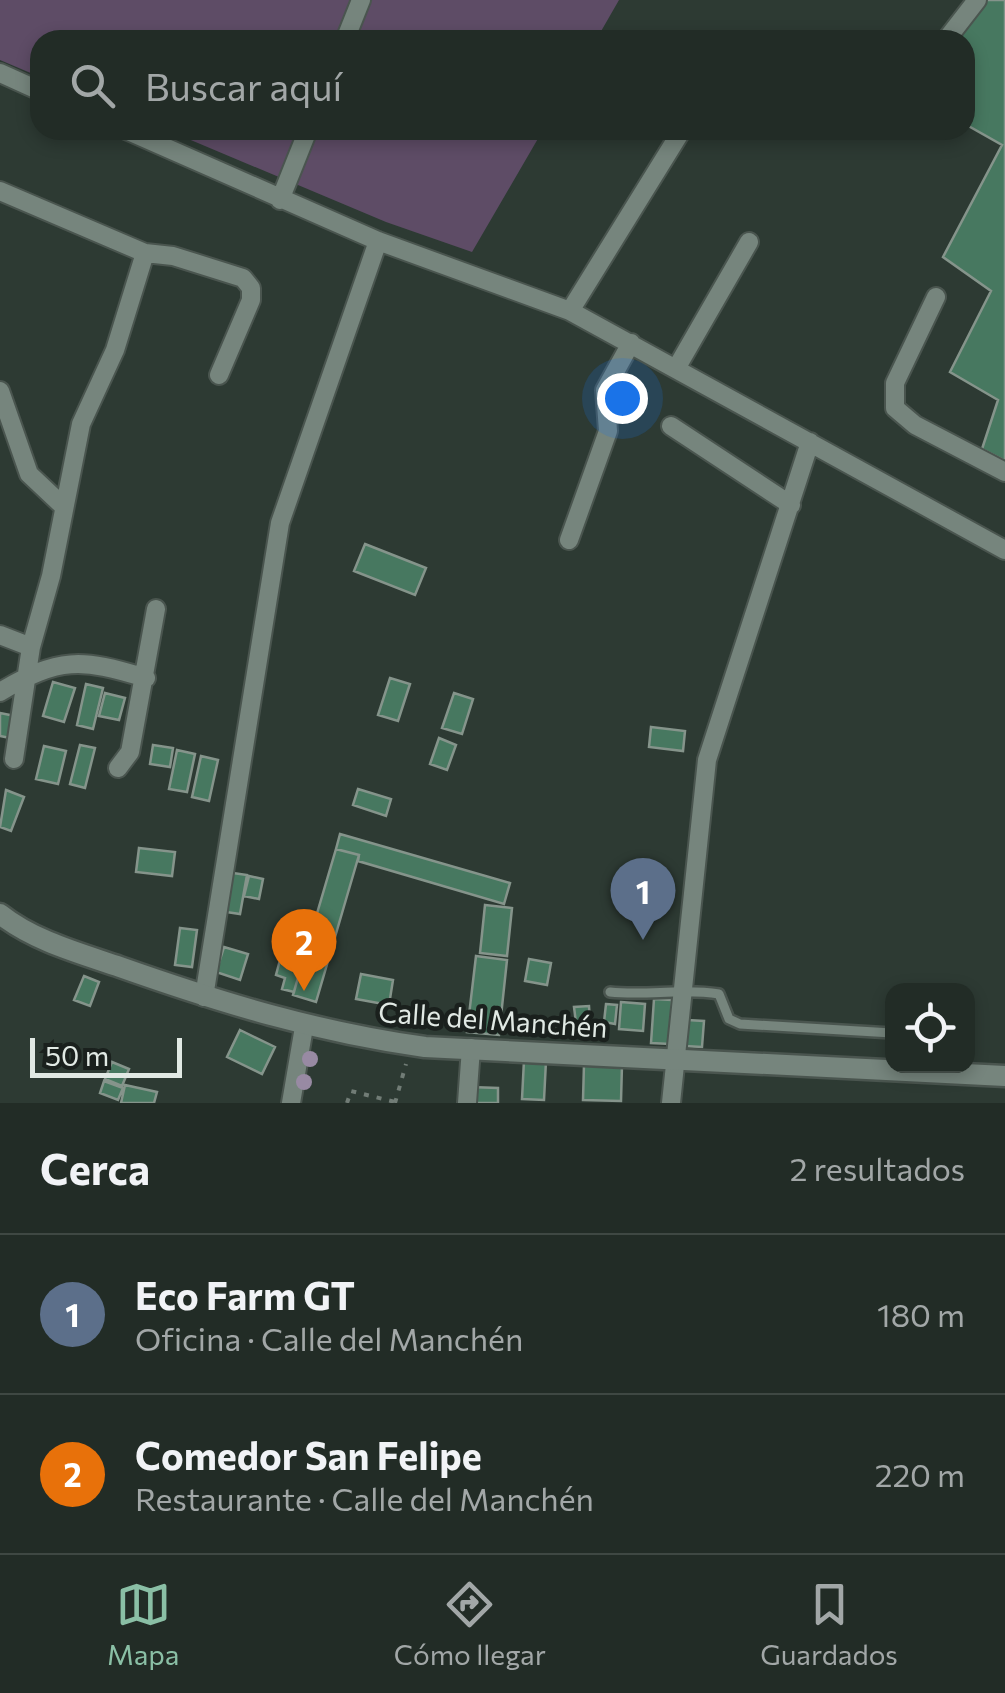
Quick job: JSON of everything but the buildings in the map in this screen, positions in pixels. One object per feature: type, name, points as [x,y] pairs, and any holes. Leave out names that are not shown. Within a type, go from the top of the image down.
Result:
[{"type":"street","points":[[349,30],[361,0]]},
{"type":"street","points":[[954,30],[977,0]]},
{"type":"street","points":[[0,73],[30,86]]},
{"type":"street","points":[[148,140],[378,241],[570,311],[1005,550]]},
{"type":"street","points":[[280,200],[304,140]]},
{"type":"street","points":[[570,311],[676,140]]},
{"type":"street","points":[[0,191],[145,253],[173,256],[248,283],[250,300],[218,374]]},
{"type":"street","points":[[204,997],[280,524],[378,241]]},
{"type":"street","points":[[677,367],[749,242]]},
{"type":"street","points":[[14,759],[31,646],[51,576],[81,424],[115,350],[145,253]]},
{"type":"street","points":[[936,297],[895,383],[895,408],[914,425],[1005,472]]},
{"type":"street","points":[[569,540],[608,431],[605,390],[630,343]]},
{"type":"street","points":[[0,392],[28,474],[63,506]]},
{"type":"street","points":[[672,426],[791,505]]},
{"type":"street","points":[[671,1103],[707,760],[810,442]]},
{"type":"street","points":[[118,768],[130,752],[156,610]]},
{"type":"street","points":[[0,636],[31,646]]},
{"type":"street","points":[[0,692],[29,675],[67,662],[146,678]]},
{"type":"street","name":"Calle del Manchén","points":[[0,914],[58,946],[204,997],[304,1027],[411,1045],[1005,1076]]},
{"type":"street","points":[[290,1103],[304,1027]]},
{"type":"street","points":[[467,1103],[470,1048]]},
{"type":"lane","points":[[610,992],[642,995],[680,990],[719,994],[729,1019],[740,1024],[885,1033]]},
{"type":"path","points":[[347,1103],[351,1091],[396,1103],[411,1045]]},
{"type":"shaded area","points":[[0,0],[619,0],[602,30],[30,30],[30,73],[0,60]]},
{"type":"shaded area","points":[[191,140],[537,140],[472,252],[386,222]]},
{"type":"place","name":"Eco Farm GT","points":[[643,940]]},
{"type":"place","name":"Comedor San Felipe","points":[[304,991]]}]
